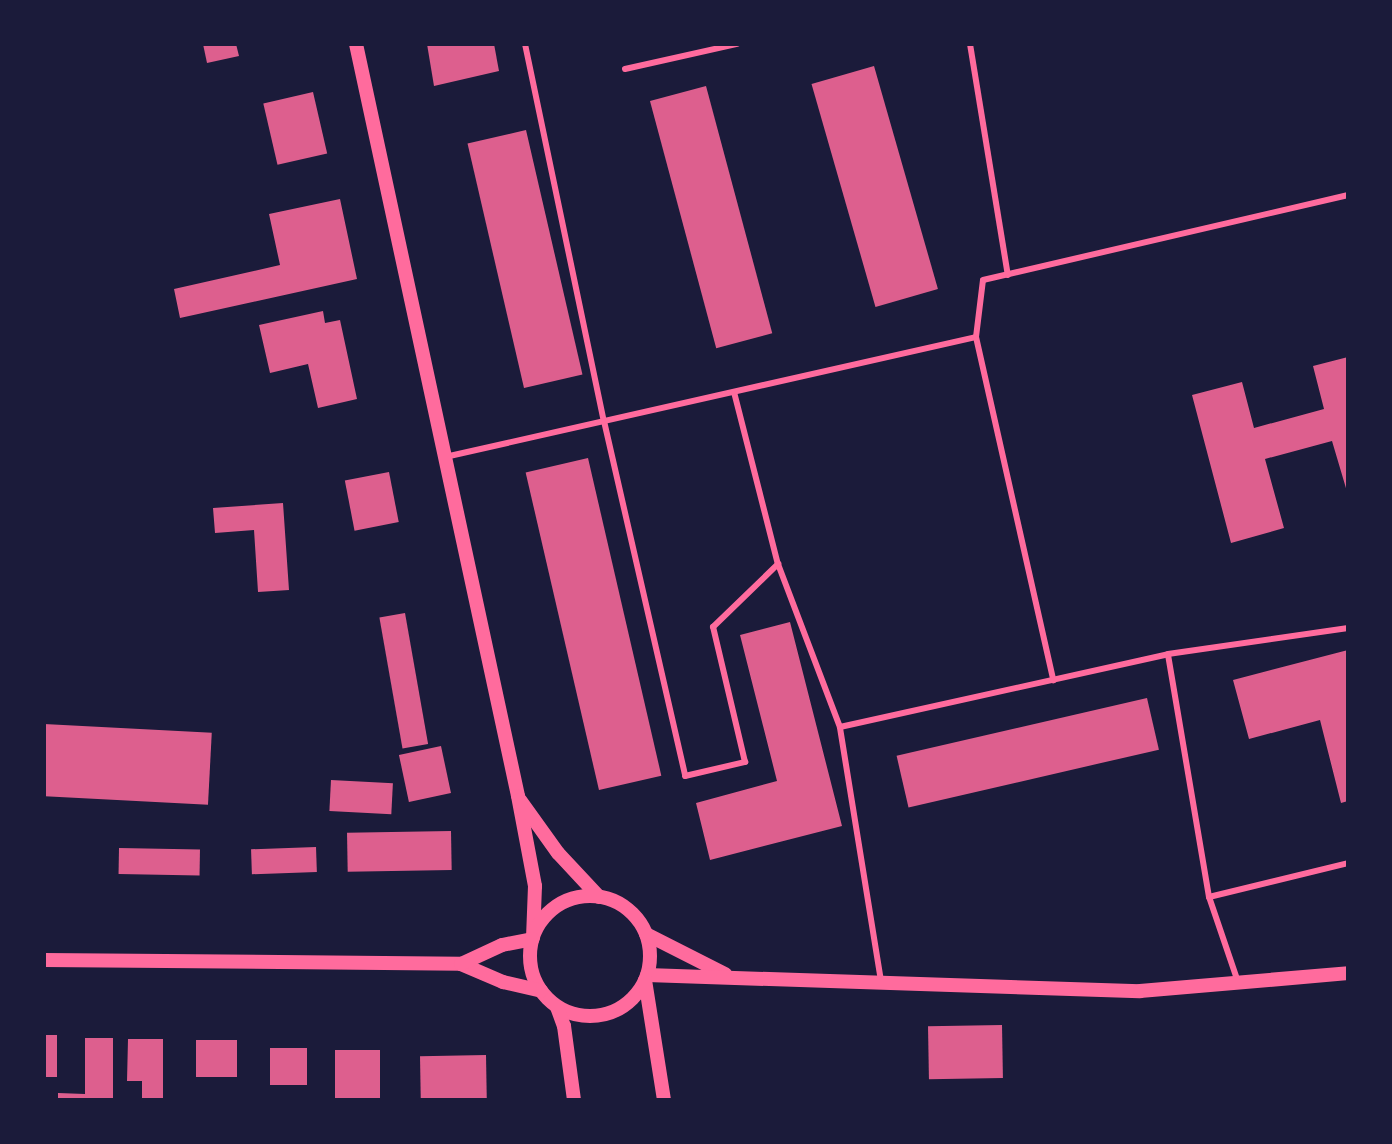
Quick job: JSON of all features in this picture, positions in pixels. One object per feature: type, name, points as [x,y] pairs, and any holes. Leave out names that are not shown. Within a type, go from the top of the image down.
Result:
[{"type":"street","points":[[356,44],[518,796],[535,886],[531,967],[541,991],[557,1007],[564,1026],[574,1100]]},
{"type":"street","points":[[518,796],[558,853],[599,897]]},
{"type":"street","points":[[461,964],[502,945],[532,938],[543,918],[559,904],[578,897],[599,897],[628,909],[646,934],[650,950],[646,978],[664,1100]]},
{"type":"street","points":[[646,934],[729,976]]},
{"type":"street","points":[[44,960],[461,964],[503,982],[541,991]]},
{"type":"street","points":[[646,978],[729,976],[1140,991],[1348,973]]},
{"type":"street","points":[[557,1007],[584,1016],[603,1015],[628,1003],[646,978]]},
{"type":"lane","points":[[525,44],[604,421],[685,776],[745,762],[713,627],[778,564]]},
{"type":"lane","points":[[625,69],[737,44]]},
{"type":"lane","points":[[970,44],[1008,275]]},
{"type":"lane","points":[[1053,680],[976,337],[983,280],[1348,195]]},
{"type":"lane","points":[[445,457],[976,337]]},
{"type":"lane","points":[[734,392],[778,564],[840,727],[881,982]]},
{"type":"lane","points":[[840,727],[1168,654],[1348,628]]},
{"type":"lane","points":[[1168,654],[1209,897],[1239,982]]},
{"type":"lane","points":[[1209,897],[1348,863]]},
{"type":"building","points":[[203,44],[236,44],[239,56],[207,63]]},
{"type":"building","points":[[427,44],[494,44],[499,71],[434,86]]},
{"type":"building","points":[[874,66],[938,289],[875,307],[812,84]]},
{"type":"building","points":[[706,86],[772,333],[716,348],[650,101]]},
{"type":"building","points":[[313,92],[327,153],[277,165],[263,103]]},
{"type":"building","points":[[526,130],[582,375],[524,388],[468,143]]},
{"type":"building","points":[[340,199],[357,279],[180,318],[174,289],[280,265],[269,214]]},
{"type":"building","points":[[323,311],[325,323],[340,320],[357,399],[318,408],[308,364],[270,373],[259,325]]},
{"type":"building","points":[[1348,357],[1348,495],[1332,441],[1265,459],[1284,528],[1231,543],[1192,395],[1242,382],[1254,428],[1324,409],[1313,366]]},
{"type":"building","points":[[588,458],[661,776],[599,790],[526,472]]},
{"type":"building","points":[[389,472],[399,522],[355,531],[345,481]]},
{"type":"building","points":[[283,503],[289,590],[258,592],[254,530],[215,533],[213,508]]},
{"type":"building","points":[[405,613],[428,744],[402,748],[379,618]]},
{"type":"building","points":[[790,622],[842,826],[710,860],[696,803],[777,781],[740,635]]},
{"type":"building","points":[[1348,650],[1348,801],[1341,803],[1320,720],[1249,739],[1233,680]]},
{"type":"building","points":[[1147,698],[1159,750],[909,807],[897,756]]},
{"type":"building","points":[[44,724],[212,733],[208,805],[44,796]]},
{"type":"building","points":[[441,746],[451,793],[409,802],[399,755]]},
{"type":"building","points":[[331,780],[393,783],[391,814],[329,811]]},
{"type":"building","points":[[451,831],[452,870],[348,872],[347,833]]},
{"type":"building","points":[[316,847],[317,872],[252,874],[251,849]]},
{"type":"building","points":[[119,848],[200,849],[200,875],[119,874]]},
{"type":"building","points":[[1002,1025],[1003,1078],[929,1079],[928,1026]]},
{"type":"building","points":[[44,1035],[57,1035],[57,1077],[44,1077]]},
{"type":"building","points":[[85,1038],[113,1038],[113,1100],[58,1100],[58,1093],[85,1094]]},
{"type":"building","points":[[128,1039],[163,1039],[163,1100],[142,1100],[142,1081],[127,1081]]},
{"type":"building","points":[[196,1040],[237,1040],[237,1077],[196,1077]]},
{"type":"building","points":[[270,1048],[307,1048],[307,1085],[270,1085]]},
{"type":"building","points":[[335,1050],[380,1050],[380,1100],[335,1100]]},
{"type":"building","points":[[486,1055],[487,1100],[421,1100],[420,1056]]}]
